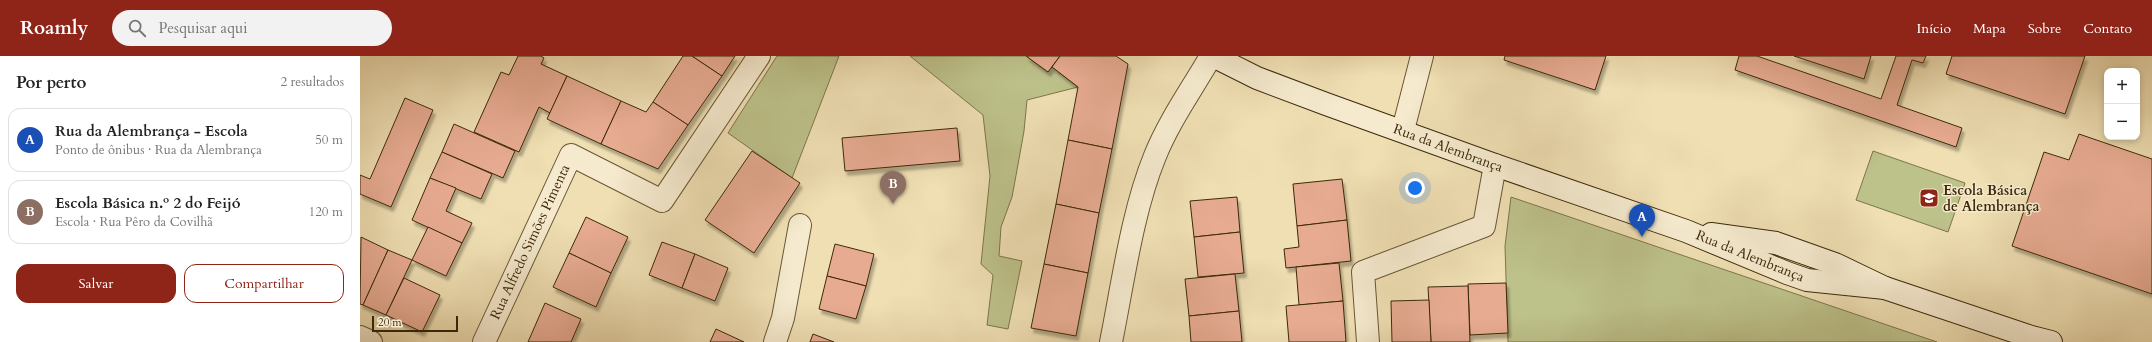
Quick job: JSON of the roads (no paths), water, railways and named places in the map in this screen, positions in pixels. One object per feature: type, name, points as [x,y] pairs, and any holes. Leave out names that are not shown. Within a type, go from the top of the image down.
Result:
[{"type":"street","name":"Rua Alfredo Simões Pimenta","points":[[484,342],[571,154],[662,201],[759,56]]},
{"type":"street","name":"Rua da Alembrança","points":[[1212,56],[1257,78],[1403,130],[1495,166],[1686,231],[1759,263],[1807,280],[1885,288],[2032,339],[2051,342]]},
{"type":"street","points":[[1111,342],[1141,197],[1155,156],[1172,122],[1212,56]]},
{"type":"street","points":[[1403,130],[1422,56]]},
{"type":"street","points":[[1368,342],[1363,272],[1484,226],[1495,166]]},
{"type":"street","points":[[775,342],[783,318],[800,225]]},
{"type":"street","points":[[360,337],[371,342]]},
{"type":"place","name":"Escola Básica de Alembrança","points":[[1929,198]]},
{"type":"place","name":"Escola Básica n.º 2 do Feijó","points":[[893,204]]},
{"type":"place","name":"Rua da Alembrança - Escola","points":[[1642,237]]}]
